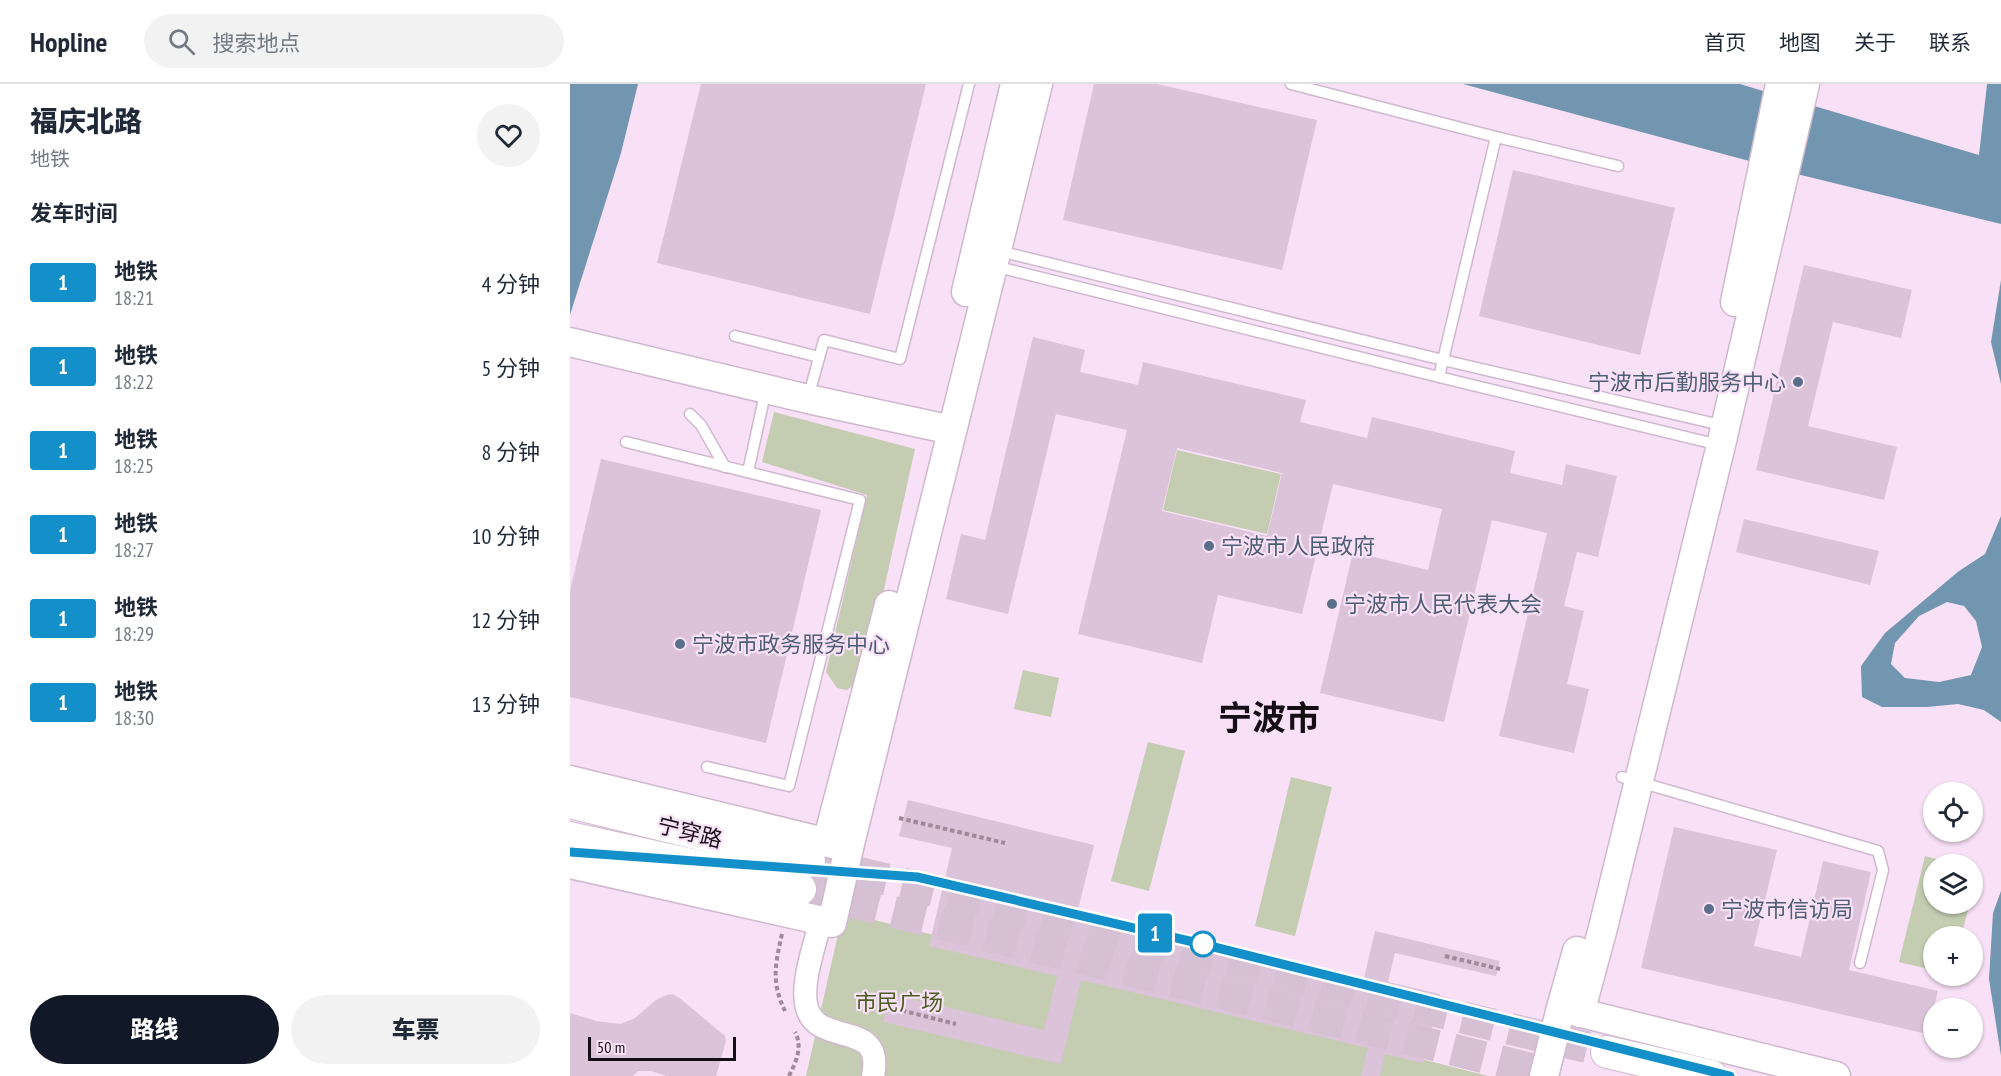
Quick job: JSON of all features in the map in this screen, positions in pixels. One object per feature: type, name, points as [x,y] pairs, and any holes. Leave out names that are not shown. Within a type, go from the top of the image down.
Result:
[{"type":"main road","name":"宁穿路","points":[[570,802],[821,860]]},
{"type":"main road","name":"宁穿路","points":[[570,838],[821,860]]},
{"type":"main road","points":[[1607,1052],[1711,1076]]},
{"type":"street","points":[[985,256],[1015,84]]},
{"type":"street","points":[[570,864],[832,923],[821,860],[941,436],[985,256],[1038,84]]},
{"type":"street","points":[[1715,434],[1779,84]]},
{"type":"street","points":[[1544,1076],[1571,1010],[1805,84]]},
{"type":"street","points":[[570,342],[807,406],[941,436]]},
{"type":"street","points":[[570,357],[763,403],[807,406]]},
{"type":"street","points":[[570,780],[821,860]]},
{"type":"street","points":[[820,920],[807,980],[805,999],[807,1010],[820,1026],[866,1042],[876,1062],[873,1076]]},
{"type":"street","points":[[1571,1010],[1836,1076]]},
{"type":"lane","points":[[807,406],[824,340],[900,359],[969,84]]},
{"type":"lane","points":[[1291,84],[1618,166]]},
{"type":"lane","points":[[1438,378],[1496,137]]},
{"type":"lane","points":[[985,256],[1443,360],[1715,434]]},
{"type":"lane","points":[[985,256],[1438,378],[1715,434]]},
{"type":"lane","points":[[735,336],[819,357]]},
{"type":"lane","points":[[748,472],[763,403]]},
{"type":"lane","points":[[690,414],[701,425],[725,467]]},
{"type":"lane","points":[[626,442],[860,500],[789,786],[707,767]]},
{"type":"lane","points":[[1630,780],[1878,851],[1883,870],[1860,963]]},
{"type":"path","points":[[899,818],[1005,843]]},
{"type":"path","points":[[1445,956],[1500,969]]},
{"type":"path","points":[[880,1005],[956,1024]]},
{"type":"green space","points":[[774,412],[915,449],[865,675],[847,690],[837,688],[826,672],[867,495],[762,462]]},
{"type":"green space","points":[[1177,450],[1281,474],[1267,534],[1163,510]]},
{"type":"green space","points":[[1023,670],[1059,678],[1051,717],[1014,709]]},
{"type":"green space","points":[[1148,742],[1185,751],[1149,891],[1111,881]]},
{"type":"green space","points":[[1291,777],[1332,787],[1295,936],[1255,926]]},
{"type":"green space","points":[[1923,864],[1923,914],[1967,914],[1964,926],[1923,926],[1923,968],[1899,962]]},
{"type":"green space","name":"市民广场","points":[[843,912],[1488,1076],[806,1076]]},
{"type":"water","points":[[570,84],[638,84],[621,153],[570,315]]},
{"type":"water","points":[[1463,84],[1740,84],[1979,155],[1987,84],[2001,84],[2001,224],[1801,175]]},
{"type":"water","points":[[2001,280],[2001,384],[1991,342]]},
{"type":"water","points":[[2001,516],[2001,722],[1984,710],[1958,704],[1882,707],[1862,697],[1861,666],[1885,633],[1959,571],[1985,554]],"holes":[[[1947,602],[1964,606],[1976,621],[1982,647],[1971,675],[1939,682],[1905,678],[1891,664],[1895,643],[1919,616]]]},
{"type":"water","points":[[2001,891],[2001,1056],[1989,979],[1993,913]]},
{"type":"building","points":[[701,84],[926,84],[870,314],[657,263]]},
{"type":"building","points":[[1094,84],[1157,84],[1317,120],[1282,270],[1063,220]]},
{"type":"building","points":[[1513,170],[1675,208],[1640,355],[1479,316]]},
{"type":"building","name":"宁波市后勤服务中心","points":[[1804,265],[1912,290],[1901,338],[1833,322],[1808,426],[1897,447],[1884,500],[1756,470]]},
{"type":"building","name":"宁波市人民政府","points":[[1033,337],[1085,350],[1080,372],[1138,385],[1143,362],[1306,400],[1300,422],[1367,438],[1372,417],[1515,451],[1510,473],[1562,485],[1566,464],[1617,476],[1598,557],[1577,552],[1564,606],[1584,611],[1567,684],[1589,689],[1574,753],[1499,736],[1547,533],[1492,520],[1444,722],[1320,693],[1353,552],[1428,570],[1442,509],[1333,484],[1302,614],[1218,595],[1202,663],[1078,634],[1127,430],[1056,414],[1008,614],[946,599],[961,534],[985,540]],"holes":[[[1177,448],[1282,473],[1267,536],[1162,511]]]},
{"type":"building","name":"宁波市政务服务中心","points":[[601,459],[821,510],[766,743],[570,697],[570,591]]},
{"type":"building","points":[[1744,519],[1879,551],[1870,585],[1736,552]]},
{"type":"building","points":[[908,800],[1094,845],[1078,910],[1364,978],[1375,931],[1500,961],[1496,976],[1395,953],[1388,982],[1440,994],[1423,1063],[1385,1054],[1380,1076],[1361,1076],[1368,1048],[1081,980],[1061,1064],[883,1022],[890,994],[1044,1030],[1057,976],[929,946],[952,848],[899,836]]},
{"type":"building","name":"宁波市信访局","points":[[1674,827],[1777,850],[1754,946],[1801,957],[1823,861],[1871,872],[1849,970],[1938,991],[1936,998],[1923,998],[1923,1033],[1641,968]]},
{"type":"building","points":[[673,994],[725,1036],[726,1041],[716,1076],[666,1076],[651,1071],[638,1071],[633,1076],[570,1076],[570,1013],[596,1021],[621,1024],[635,1018],[656,1000]]},
{"type":"tunnel","points":[[809,861],[1607,1052]]},
{"type":"tunnel","points":[[800,889],[1560,1076]]},
{"type":"metro line","name":"1","points":[[570,852],[917,877],[1202,944],[1730,1076]]},
{"type":"place","name":"宁波市后勤服务中心","points":[[1798,382]]},
{"type":"place","name":"宁波市人民政府","points":[[1209,546]]},
{"type":"place","name":"宁波市人民代表大会","points":[[1332,604]]},
{"type":"place","name":"宁波市政务服务中心","points":[[680,644]]},
{"type":"place","name":"宁波市信访局","points":[[1709,909]]},
{"type":"district","name":"宁波市","points":[[1269,718]]}]
